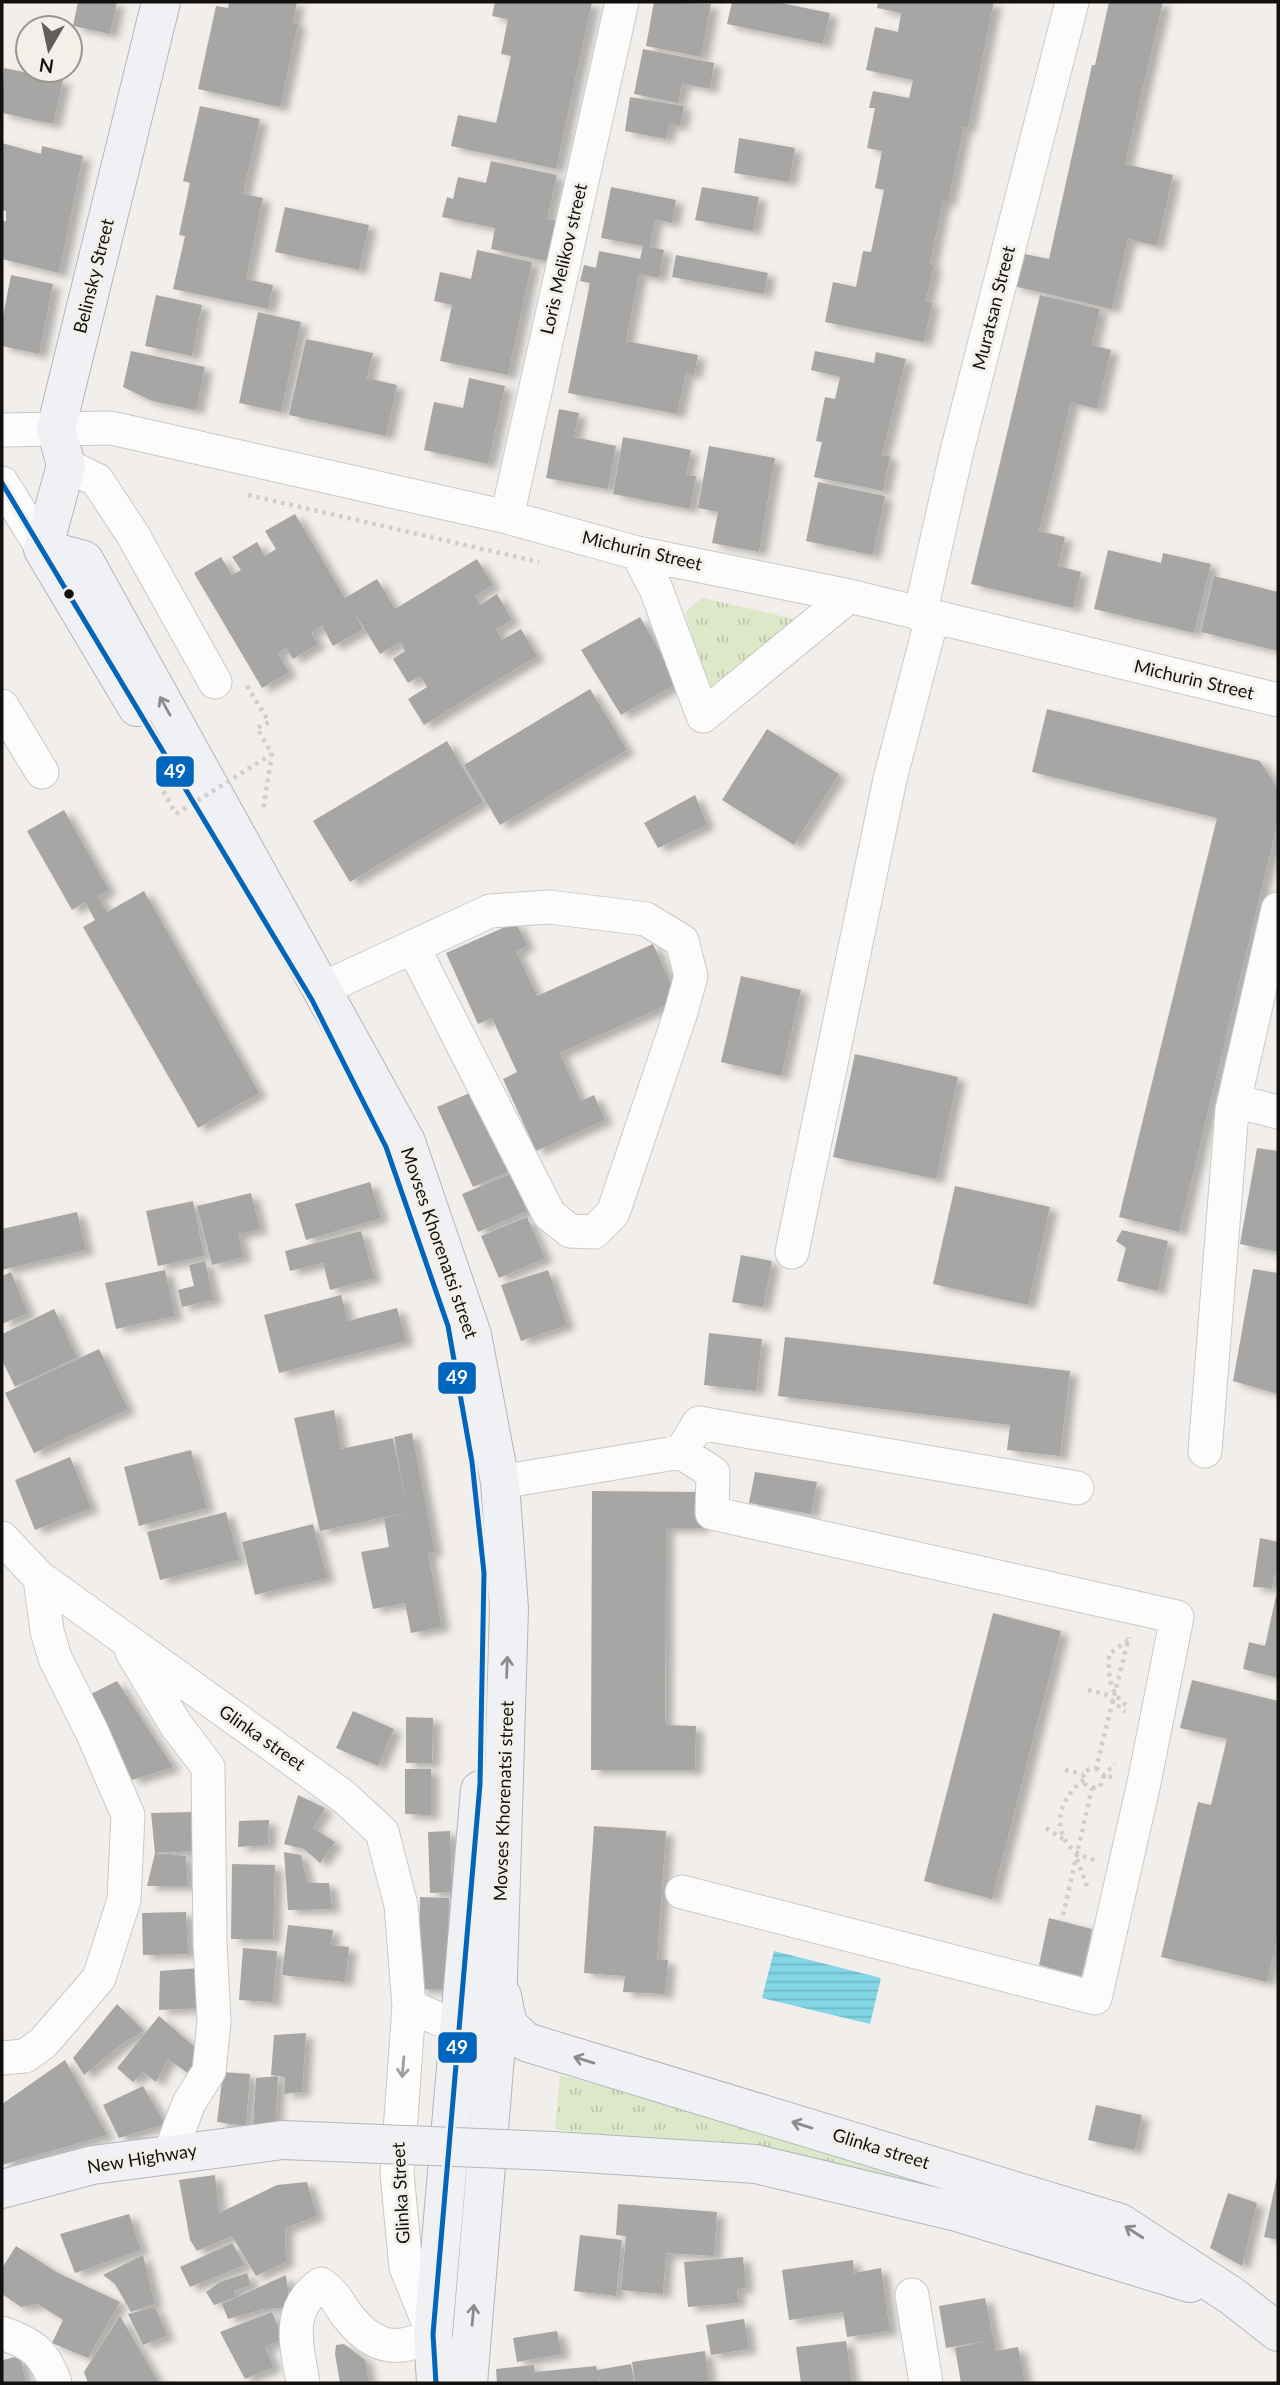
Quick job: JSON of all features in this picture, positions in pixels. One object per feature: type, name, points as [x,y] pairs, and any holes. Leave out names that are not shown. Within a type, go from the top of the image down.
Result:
[{"type":"main road","name":"Belinsky Street","points":[[43,549],[61,447],[161,2]]},
{"type":"main road","name":"Movses Khorenatsi street","points":[[43,549],[84,560],[406,1142],[472,1335],[499,1482],[509,1608],[496,2044],[468,2383]]},
{"type":"main road","name":"Movses Khorenatsi street","points":[[43,549],[312,1000],[386,1147],[448,1326],[472,1462],[484,1573],[480,1784],[433,2334],[436,2383]]},
{"type":"main road","name":"Glinka street","points":[[499,1980],[508,2025],[526,2042],[1120,2223],[1232,2296],[1278,2332]]},
{"type":"main road","name":"New Highway","points":[[2,2189],[93,2165],[284,2140],[553,2151],[756,2164],[957,2212],[1232,2296]]},
{"type":"street","name":"Loris Melikov street","points":[[507,517],[622,2]]},
{"type":"street","name":"Muratsan Street","points":[[792,1252],[926,617],[956,455],[1072,2]]},
{"type":"street","name":"Michurin Street","points":[[2,430],[61,447],[111,428],[507,517],[637,552],[849,596],[926,617],[1278,700]]},
{"type":"street","points":[[61,447],[97,480],[227,678]]},
{"type":"street","name":"Movses Khorenatsi street","points":[[2,483],[43,549]]},
{"type":"street","points":[[637,552],[656,589],[703,716],[849,596]]},
{"type":"street","points":[[2,706],[42,772]]},
{"type":"street","points":[[323,990],[413,947],[490,911],[549,906],[646,919],[682,941],[691,975],[681,1012],[613,1213],[594,1232],[569,1231],[549,1214],[413,947]]},
{"type":"street","points":[[1205,1451],[1233,1105],[1278,909]]},
{"type":"street","points":[[1233,1105],[1278,1112]]},
{"type":"street","points":[[681,1452],[699,1423],[1077,1488]]},
{"type":"street","points":[[499,1482],[681,1452],[713,1473],[712,1513],[1177,1617],[1144,1783],[1094,1998],[682,1892]]},
{"type":"street","name":"Glinka street","points":[[2,1538],[40,1578],[343,1796],[382,1832],[401,1905],[409,2006]]},
{"type":"street","points":[[2,2058],[25,2056],[43,2042],[99,1978],[124,1900],[128,1815],[92,1732],[55,1658],[47,1631],[40,1578]]},
{"type":"street","points":[[126,1641],[176,1725],[208,1768],[213,2034],[209,2071],[189,2103],[170,2153]]},
{"type":"street","points":[[409,2006],[496,2044]]},
{"type":"street","name":"Glinka Street","points":[[409,2006],[397,2174],[406,2267],[433,2334]]},
{"type":"street","points":[[303,2383],[296,2337],[298,2312],[307,2294],[321,2284],[331,2290],[348,2316],[375,2340],[396,2347],[412,2345],[433,2334]]},
{"type":"street","points":[[912,2295],[926,2383]]},
{"type":"street","points":[[2,2333],[27,2342],[47,2361],[55,2383]]},
{"type":"path","points":[[234,491],[547,564]]},
{"type":"path","points":[[159,784],[176,814],[272,754],[257,728],[268,722],[227,678]]},
{"type":"path","points":[[1096,1768],[1114,1697],[1128,1639],[1109,1654],[1108,1673],[1114,1697],[1128,1723]]},
{"type":"path","points":[[1088,1690],[1114,1697],[1139,1712]]},
{"type":"path","points":[[1092,1788],[1100,1787],[1104,1775],[1121,1758]]},
{"type":"path","points":[[1064,1840],[1061,1828],[1064,1799],[1089,1769],[1096,1768],[1104,1775]]},
{"type":"path","points":[[1065,1770],[1083,1777],[1092,1788]]},
{"type":"path","points":[[1063,1915],[1092,1788]]},
{"type":"path","points":[[1046,1828],[1064,1840],[1077,1854],[1105,1860]]},
{"type":"green space","points":[[702,598],[799,620],[710,699],[685,612]]},
{"type":"green space","points":[[560,2075],[776,2133],[1033,2218],[555,2129]]},
{"type":"water","points":[[774,1951],[881,1978],[870,2024],[762,1998]]},
{"type":"building","points":[[78,2],[117,2],[110,34],[84,28],[84,14],[76,14]]},
{"type":"building","points":[[229,2],[297,2],[293,22],[298,24],[280,107],[198,89],[216,6],[228,8]]},
{"type":"building","points":[[495,2],[592,2],[556,169],[451,146],[458,115],[496,123],[511,56],[501,54],[508,19],[492,16]]},
{"type":"building","points":[[654,2],[711,4],[701,57],[646,46]]},
{"type":"building","points":[[732,2],[776,2],[830,13],[823,44],[727,24]]},
{"type":"building","points":[[878,2],[994,2],[968,128],[964,127],[948,202],[943,201],[930,264],[934,265],[926,301],[932,303],[924,342],[825,322],[833,282],[856,287],[863,251],[871,252],[884,190],[875,188],[882,151],[867,148],[875,108],[869,108],[873,91],[909,98],[913,80],[866,70],[875,27],[898,32],[901,13],[877,8]]},
{"type":"building","points":[[1109,2],[1163,2],[1125,164],[1173,175],[1157,246],[1128,239],[1112,309],[1013,286],[1020,253],[1049,259],[1092,65],[1095,65]]},
{"type":"building","points":[[643,49],[714,63],[710,89],[682,83],[678,103],[634,94]]},
{"type":"building","points":[[4,68],[14,70],[14,84],[62,84],[53,124],[2,113]]},
{"type":"building","points":[[630,97],[684,106],[680,126],[669,124],[666,139],[625,131]]},
{"type":"building","points":[[200,106],[260,119],[243,194],[263,198],[246,279],[273,285],[268,309],[173,289],[185,236],[179,235],[190,183],[183,181]]},
{"type":"building","points":[[739,138],[795,148],[789,182],[734,173]]},
{"type":"building","points":[[2,143],[41,154],[42,146],[83,156],[59,273],[2,259],[2,221],[6,221],[6,211],[2,210]]},
{"type":"building","points":[[491,161],[557,175],[547,219],[559,221],[550,262],[491,249],[495,228],[442,217],[447,197],[453,199],[458,177],[486,183]]},
{"type":"building","points":[[611,187],[676,200],[672,223],[655,219],[650,247],[664,250],[659,278],[639,274],[626,341],[698,355],[694,375],[686,373],[677,414],[568,393],[590,283],[580,281],[584,265],[596,268],[599,251],[640,259],[643,246],[601,238]]},
{"type":"building","points":[[702,187],[759,197],[753,231],[695,220]]},
{"type":"building","points":[[285,207],[369,225],[359,270],[275,252]]},
{"type":"building","points":[[477,250],[532,262],[508,375],[440,361],[452,305],[434,301],[440,272],[471,279]]},
{"type":"building","points":[[676,255],[768,273],[764,294],[672,277]]},
{"type":"building","points":[[11,275],[53,284],[39,354],[2,346],[2,321]]},
{"type":"building","points":[[156,295],[202,305],[192,356],[145,346]]},
{"type":"building","points":[[1040,295],[1100,309],[1092,345],[1111,350],[1097,409],[1071,402],[1039,531],[1065,537],[1058,566],[1081,572],[1073,608],[971,584]]},
{"type":"building","points":[[258,312],[301,322],[281,412],[239,403]]},
{"type":"building","points":[[306,339],[373,353],[367,378],[397,385],[386,436],[289,415]]},
{"type":"building","points":[[131,351],[205,367],[196,410],[152,401],[123,387]]},
{"type":"building","points":[[815,351],[874,363],[876,352],[906,359],[882,455],[890,456],[883,491],[814,477],[822,442],[816,441],[825,397],[835,399],[840,377],[811,370]]},
{"type":"building","points":[[469,378],[505,386],[488,464],[424,450],[434,402],[463,408]]},
{"type":"building","points":[[559,409],[579,413],[574,437],[616,446],[608,489],[546,478]]},
{"type":"building","points":[[623,437],[691,450],[686,475],[696,476],[690,509],[613,494]]},
{"type":"building","points":[[709,446],[775,458],[759,552],[712,543],[718,512],[698,508]]},
{"type":"building","points":[[818,482],[885,496],[873,555],[806,541]]},
{"type":"building","points":[[295,514],[345,598],[377,579],[395,609],[477,559],[493,585],[475,596],[480,605],[497,594],[512,620],[496,629],[502,640],[521,629],[537,656],[424,725],[408,699],[427,687],[420,676],[408,683],[393,659],[405,651],[400,642],[380,654],[354,612],[363,629],[333,646],[322,626],[311,633],[318,644],[293,659],[286,648],[278,653],[289,672],[262,688],[194,573],[221,557],[232,575],[241,570],[232,557],[257,542],[265,556],[276,549],[265,531]]},
{"type":"building","points":[[1108,550],[1161,563],[1163,553],[1211,564],[1194,633],[1094,609]]},
{"type":"building","points":[[1214,576],[1278,592],[1278,651],[1201,632]]},
{"type":"building","points":[[640,617],[678,683],[621,715],[581,650]]},
{"type":"building","points":[[590,689],[627,750],[500,825],[464,765]]},
{"type":"building","points":[[1047,709],[1260,761],[1278,789],[1278,821],[1179,1232],[1119,1217],[1217,818],[1032,772]]},
{"type":"building","points":[[767,729],[839,774],[794,845],[722,800]]},
{"type":"building","points":[[447,741],[483,802],[350,882],[313,821]]},
{"type":"building","points":[[695,795],[707,825],[658,848],[644,823]]},
{"type":"building","points":[[64,810],[109,890],[98,896],[107,912],[144,891],[259,1093],[198,1128],[83,927],[95,920],[85,902],[72,910],[27,831]]},
{"type":"building","points":[[516,922],[527,946],[516,951],[537,996],[653,944],[678,1000],[560,1053],[581,1101],[594,1095],[605,1120],[536,1151],[503,1079],[517,1072],[492,1018],[478,1024],[446,953]]},
{"type":"building","points":[[741,976],[801,990],[781,1076],[721,1062]]},
{"type":"building","points":[[855,1054],[958,1077],[936,1179],[833,1157]]},
{"type":"building","points":[[472,1092],[508,1172],[473,1187],[437,1107]]},
{"type":"building","points":[[1257,1148],[1278,1151],[1278,1252],[1240,1244]]},
{"type":"building","points":[[510,1174],[527,1211],[478,1232],[462,1194]]},
{"type":"building","points":[[370,1182],[381,1218],[306,1240],[295,1204]]},
{"type":"building","points":[[955,1186],[1050,1207],[1028,1305],[933,1284]]},
{"type":"building","points":[[251,1193],[260,1229],[238,1234],[244,1257],[212,1265],[197,1206]]},
{"type":"building","points":[[193,1201],[204,1256],[158,1266],[146,1211]]},
{"type":"building","points":[[77,1212],[86,1250],[2,1270],[2,1229]]},
{"type":"building","points":[[527,1217],[545,1258],[499,1278],[481,1236]]},
{"type":"building","points":[[1122,1230],[1168,1241],[1158,1291],[1117,1281],[1126,1248],[1116,1241]]},
{"type":"building","points":[[361,1231],[374,1278],[330,1290],[323,1263],[290,1271],[285,1251]]},
{"type":"building","points":[[741,1255],[772,1261],[763,1307],[732,1302]]},
{"type":"building","points":[[205,1261],[214,1300],[182,1307],[178,1290],[194,1286],[189,1265]]},
{"type":"building","points":[[1253,1269],[1278,1273],[1278,1394],[1233,1381]]},
{"type":"building","points":[[165,1270],[175,1316],[116,1329],[105,1283]]},
{"type":"building","points":[[548,1270],[567,1325],[521,1341],[501,1285]]},
{"type":"building","points":[[11,1272],[28,1313],[2,1324],[2,1276]]},
{"type":"building","points":[[341,1295],[348,1321],[397,1308],[406,1341],[279,1373],[264,1315]]},
{"type":"building","points":[[54,1309],[77,1357],[15,1387],[2,1360],[2,1334]]},
{"type":"building","points":[[709,1333],[762,1339],[756,1391],[704,1385]]},
{"type":"building","points":[[785,1337],[1070,1371],[1060,1456],[1007,1450],[1010,1425],[778,1396]]},
{"type":"building","points":[[99,1349],[128,1409],[34,1453],[5,1393]]},
{"type":"building","points":[[334,1410],[341,1449],[393,1438],[406,1502],[394,1437],[412,1433],[435,1552],[428,1553],[442,1627],[411,1633],[405,1603],[373,1609],[361,1552],[389,1547],[384,1518],[409,1512],[320,1531],[294,1418]]},
{"type":"building","points":[[191,1450],[207,1508],[139,1526],[124,1467]]},
{"type":"building","points":[[70,1457],[91,1508],[35,1530],[15,1480]]},
{"type":"building","points":[[755,1472],[817,1482],[811,1514],[749,1503]]},
{"type":"building","points":[[592,1491],[701,1492],[701,1528],[666,1528],[665,1725],[696,1726],[695,1770],[591,1770]]},
{"type":"building","points":[[226,1512],[239,1560],[160,1580],[147,1532]]},
{"type":"building","points":[[313,1524],[327,1578],[255,1595],[242,1542]]},
{"type":"building","points":[[1260,1538],[1278,1542],[1278,1576],[1274,1575],[1272,1588],[1253,1587]]},
{"type":"building","points":[[1276,1596],[1278,1678],[1243,1669],[1249,1642],[1265,1646]]},
{"type":"building","points":[[993,1613],[1061,1631],[992,1899],[924,1881]]},
{"type":"building","points":[[1192,1680],[1278,1701],[1278,1935],[1267,1982],[1161,1957],[1198,1802],[1211,1805],[1227,1739],[1180,1728]]},
{"type":"building","points":[[117,1681],[173,1767],[132,1780],[89,1695]]},
{"type":"building","points":[[353,1711],[394,1729],[378,1766],[336,1748]]},
{"type":"building","points":[[406,1717],[433,1718],[432,1763],[406,1763]]},
{"type":"building","points":[[405,1769],[431,1769],[431,1815],[405,1814]]},
{"type":"building","points":[[298,1795],[325,1808],[313,1828],[335,1842],[320,1863],[304,1849],[284,1844]]},
{"type":"building","points":[[196,1812],[197,1851],[155,1853],[151,1813]]},
{"type":"building","points":[[269,1820],[268,1845],[238,1847],[239,1821]]},
{"type":"building","points":[[594,1826],[666,1831],[657,1960],[668,1960],[665,1994],[623,1992],[625,1976],[584,1973]]},
{"type":"building","points":[[450,1831],[452,1892],[430,1893],[428,1832]]},
{"type":"building","points":[[284,1852],[301,1855],[307,1883],[329,1883],[332,1909],[288,1910]]},
{"type":"building","points":[[155,1853],[186,1856],[188,1886],[147,1886]]},
{"type":"building","points":[[232,1864],[275,1865],[273,1939],[231,1939]]},
{"type":"building","points":[[420,1897],[449,1898],[447,1990],[418,1989]]},
{"type":"building","points":[[186,1912],[188,1954],[143,1955],[142,1913]]},
{"type":"building","points":[[1049,1918],[1092,1929],[1081,1976],[1039,1965]]},
{"type":"building","points":[[288,1925],[333,1930],[331,1945],[349,1947],[345,1982],[282,1975]]},
{"type":"building","points":[[243,1948],[277,1951],[273,2002],[239,2000]]},
{"type":"building","points":[[200,1968],[204,2008],[159,2010],[160,1971]]},
{"type":"building","points":[[117,2004],[144,2031],[123,2043],[84,2075],[73,2058]]},
{"type":"building","points":[[159,2016],[205,2056],[192,2076],[168,2059],[156,2082],[143,2072],[133,2082],[117,2068]]},
{"type":"building","points":[[306,2033],[302,2092],[284,2094],[285,2077],[271,2075],[274,2035]]},
{"type":"building","points":[[65,2060],[107,2135],[2,2165],[2,2104]]},
{"type":"building","points":[[223,2072],[250,2074],[246,2126],[217,2122]]},
{"type":"building","points":[[278,2076],[275,2129],[253,2125],[256,2078]]},
{"type":"building","points":[[143,2086],[165,2124],[119,2138],[103,2105]]},
{"type":"building","points":[[1096,2105],[1142,2115],[1135,2150],[1088,2140]]},
{"type":"building","points":[[215,2175],[219,2213],[277,2185],[307,2182],[317,2216],[285,2228],[286,2262],[256,2276],[232,2236],[197,2251],[190,2240],[179,2180]]},
{"type":"building","points":[[1278,2177],[1278,2240],[1264,2237]]},
{"type":"building","points":[[1228,2193],[1257,2203],[1242,2266],[1210,2248]]},
{"type":"building","points":[[618,2204],[717,2212],[714,2256],[666,2253],[663,2294],[621,2290],[626,2236],[616,2235]]},
{"type":"building","points":[[129,2214],[141,2250],[75,2273],[60,2234]]},
{"type":"building","points":[[580,2235],[622,2240],[616,2296],[574,2291]]},
{"type":"building","points":[[232,2243],[245,2265],[190,2287],[180,2267]]},
{"type":"building","points":[[16,2246],[58,2273],[120,2302],[88,2358],[52,2343],[63,2320],[38,2304],[21,2307],[2,2294],[2,2268]]},
{"type":"building","points":[[143,2255],[155,2304],[131,2312],[115,2284],[103,2275]]},
{"type":"building","points":[[743,2257],[746,2288],[737,2289],[738,2303],[688,2307],[684,2262]]},
{"type":"building","points":[[853,2260],[854,2273],[881,2268],[890,2331],[847,2337],[843,2312],[789,2320],[782,2270]]},
{"type":"building","points":[[247,2273],[251,2285],[234,2291],[236,2297],[214,2305],[206,2292],[220,2282]]},
{"type":"building","points":[[286,2275],[290,2307],[264,2309],[228,2319],[222,2304]]},
{"type":"building","points":[[985,2298],[996,2351],[1018,2347],[1025,2383],[961,2383],[955,2348],[985,2341],[946,2348],[939,2306]]},
{"type":"building","points":[[155,2307],[167,2336],[143,2345],[128,2314]]},
{"type":"building","points":[[272,2312],[283,2339],[265,2347],[274,2367],[245,2379],[220,2332]]},
{"type":"building","points":[[120,2316],[159,2383],[88,2383],[84,2372]]},
{"type":"building","points":[[744,2319],[749,2349],[711,2355],[706,2325]]},
{"type":"building","points":[[557,2331],[562,2354],[517,2362],[513,2338]]},
{"type":"building","points":[[846,2341],[852,2383],[801,2383],[796,2347]]},
{"type":"building","points":[[344,2344],[365,2360],[369,2383],[340,2383],[335,2354],[336,2345]]},
{"type":"building","points":[[705,2351],[709,2381],[635,2383],[632,2362]]},
{"type":"building","points":[[20,2356],[26,2383],[2,2383],[2,2360]]},
{"type":"building","points":[[631,2364],[634,2383],[600,2383],[598,2375],[599,2383],[497,2383],[496,2369],[534,2365],[535,2372],[596,2366],[597,2370]]},
{"type":"transit line","name":"49","points":[[2,483],[312,1000],[386,1147],[448,1326],[472,1462],[484,1573],[480,1784],[433,2334],[436,2383]]}]
